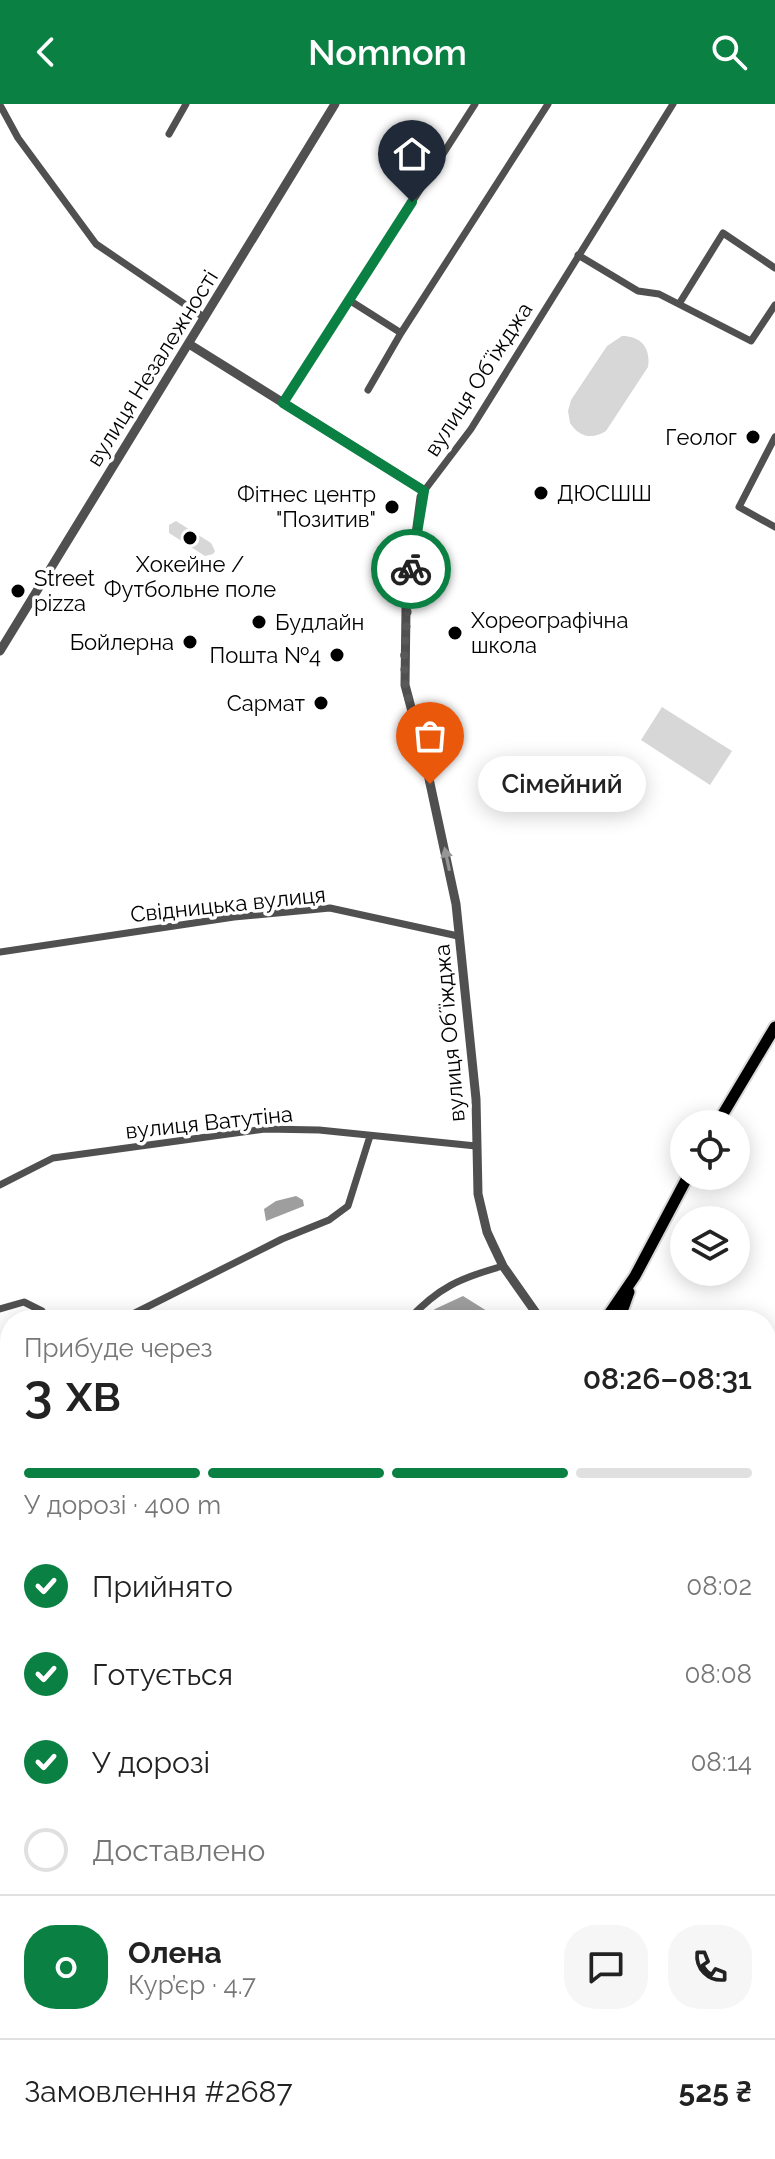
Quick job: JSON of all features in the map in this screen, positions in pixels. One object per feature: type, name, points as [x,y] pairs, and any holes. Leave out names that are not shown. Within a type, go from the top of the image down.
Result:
[{"type":"main road","points":[[725,1110],[775,1027]]},
{"type":"main road","points":[[612,1310],[635,1276],[681,1190]]},
{"type":"main road","points":[[623,1310],[635,1276]]},
{"type":"street","points":[[169,134],[186,104]]},
{"type":"street","name":"вулиця Незалежності","points":[[0,651],[335,104]]},
{"type":"street","points":[[283,403],[475,104]]},
{"type":"street","points":[[368,390],[401,333],[548,104]]},
{"type":"street","name":"вулиця Обʼїжджа","points":[[534,1310],[503,1266],[487,1232],[481,1210],[476,1099],[456,904],[405,685],[408,584],[424,491],[471,429],[673,104]]},
{"type":"street","points":[[0,105],[18,138],[96,244],[205,318]]},
{"type":"street","points":[[679,304],[723,233],[775,268]]},
{"type":"street","points":[[578,255],[638,291],[659,294],[751,341],[775,305]]},
{"type":"street","points":[[349,300],[401,333]]},
{"type":"street","points":[[189,344],[424,491]]},
{"type":"street","points":[[775,437],[739,507],[775,527]]},
{"type":"street","name":"Свідницька вулиця","points":[[0,952],[234,917],[330,908],[458,936]]},
{"type":"street","name":"вулиця Ватутіна","points":[[0,1185],[53,1158],[265,1129],[319,1130],[476,1146]]},
{"type":"street","points":[[141,1310],[282,1239],[329,1220],[348,1206],[370,1136]]},
{"type":"street","points":[[418,1310],[432,1296],[454,1282],[503,1266]]},
{"type":"street","points":[[0,1309],[24,1302],[40,1310]]},
{"type":"shaded area","points":[[622,336],[634,338],[643,344],[648,354],[648,367],[606,431],[596,436],[582,434],[570,423],[568,411],[571,400],[607,346]]},
{"type":"shaded area","name":"Хокейне / Футбольне поле","points":[[176,521],[211,543],[215,551],[213,554],[205,556],[169,533],[169,525]]},
{"type":"shaded area","points":[[662,707],[732,751],[710,785],[641,740]]},
{"type":"shaded area","points":[[296,1196],[303,1200],[304,1206],[266,1221],[264,1209],[276,1201]]},
{"type":"shaded area","points":[[463,1296],[485,1310],[434,1310]]},
{"type":"way so far","points":[[411,569],[406,609],[405,685],[430,784]]},
{"type":"place","name":"Геолог","points":[[753,437]]},
{"type":"place","name":"ДЮСШШ","points":[[541,493]]},
{"type":"place","name":"Фітнес центр \"Позитив\"","points":[[392,507]]},
{"type":"place","name":"Хокейне / Футбольне поле","points":[[190,538]]},
{"type":"place","name":"Street pizza","points":[[18,591]]},
{"type":"place","name":"Будлайн","points":[[259,622]]},
{"type":"place","name":"Хореографічна школа","points":[[455,633]]},
{"type":"place","name":"Бойлерна","points":[[190,642]]},
{"type":"place","name":"Пошта №4","points":[[337,655]]},
{"type":"place","name":"Сармат","points":[[321,703]]},
{"type":"place","name":"Сімейний","points":[[430,784]]},
{"type":"route","points":[[411,569],[424,491],[283,403],[412,202]]}]
